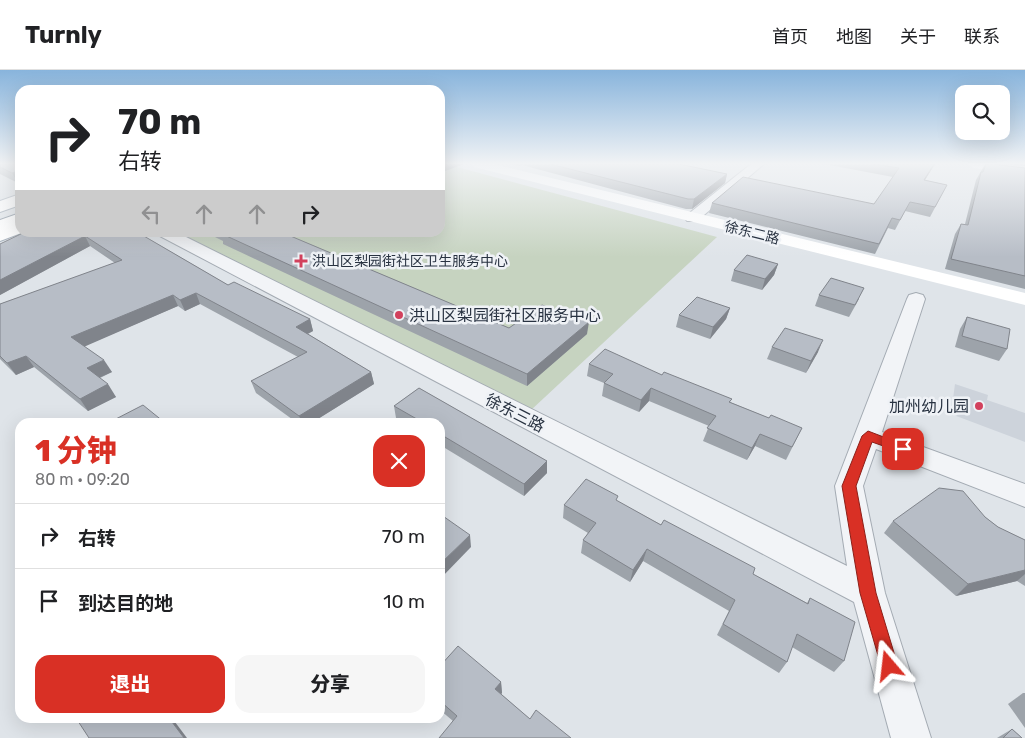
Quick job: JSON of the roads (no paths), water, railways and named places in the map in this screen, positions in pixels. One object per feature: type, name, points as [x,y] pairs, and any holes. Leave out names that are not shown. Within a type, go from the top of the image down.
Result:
[{"type":"main road","name":"徐东二路","points":[[602,195],[1025,299]]},
{"type":"main road","points":[[0,206],[15,201]]},
{"type":"main road","points":[[0,217],[15,211]]},
{"type":"main road","points":[[0,226],[15,220]]},
{"type":"main road","points":[[0,236],[15,230]]},
{"type":"street","points":[[692,218],[720,195]]},
{"type":"street","name":"徐东三路","points":[[173,237],[868,593]]},
{"type":"street","points":[[911,738],[868,593],[849,486],[916,298]]},
{"type":"street","points":[[868,436],[1025,496]]},
{"type":"place","name":"洪山区梨园街社区卫生服务中心","points":[[301,261]]},
{"type":"place","name":"洪山区梨园街社区服务中心","points":[[399,315]]},
{"type":"place","name":"加州幼儿园","points":[[979,406]]}]
